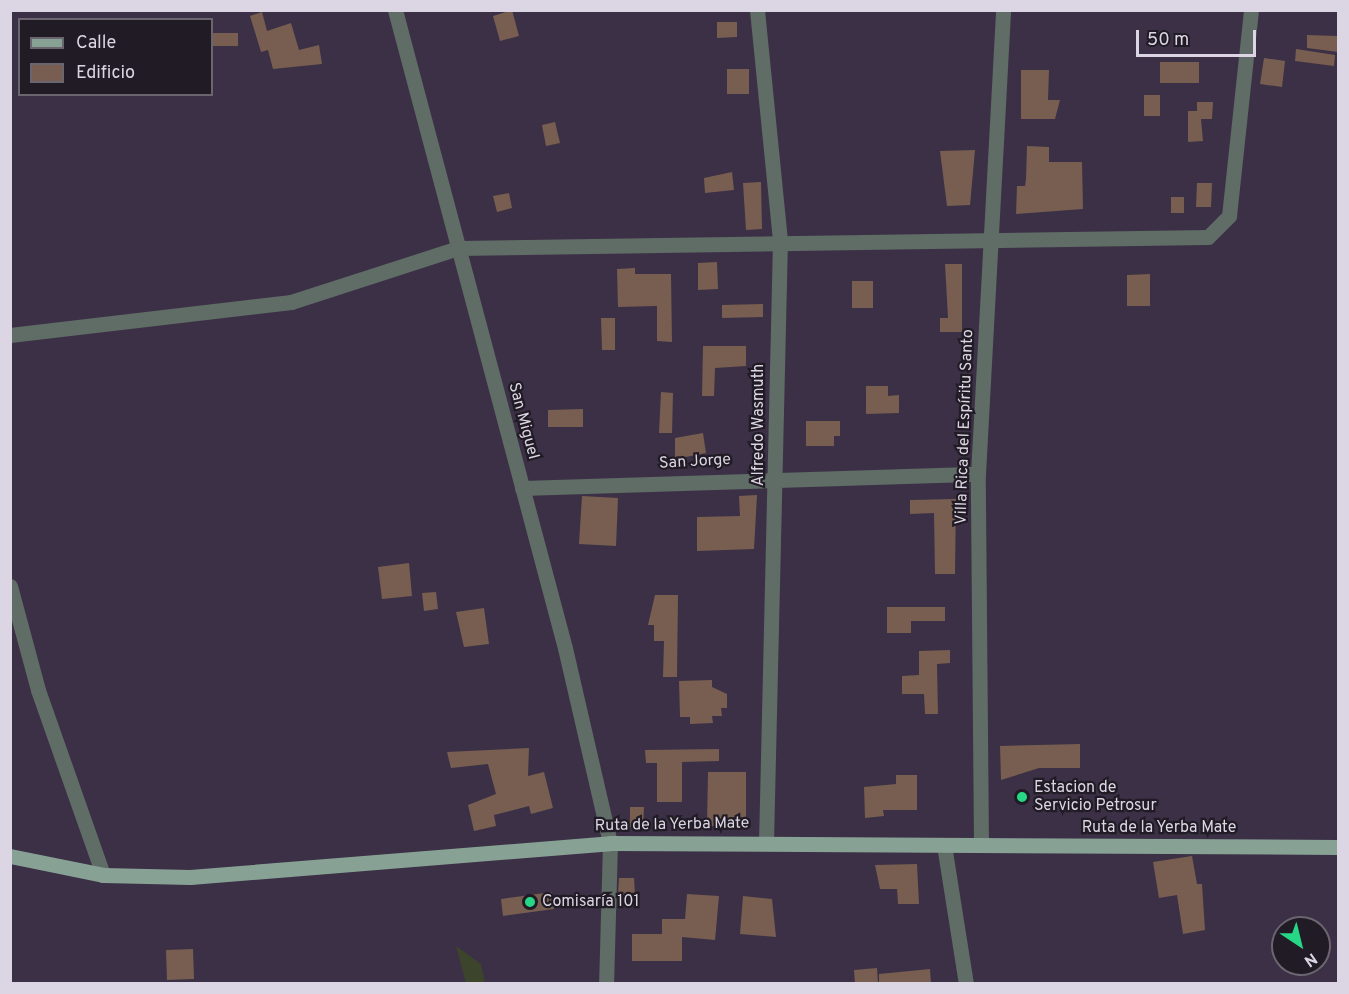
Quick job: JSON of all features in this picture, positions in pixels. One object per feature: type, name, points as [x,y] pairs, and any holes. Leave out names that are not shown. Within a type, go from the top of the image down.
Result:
[{"type":"main road","name":"Ruta de la Yerba Mate","points":[[10,856],[103,875],[190,877],[610,843],[766,841],[944,845],[1338,847]]},
{"type":"street","name":"San Miguel","points":[[395,10],[522,488],[610,843],[606,984]]},
{"type":"street","name":"Alfredo Wasmuth","points":[[757,10],[780,240],[778,477],[766,841]]},
{"type":"street","name":"Villa Rica del Espíritu Santo","points":[[981,845],[978,474],[1004,10]]},
{"type":"street","points":[[10,335],[291,302],[458,248],[992,236],[1208,237],[1229,216],[1251,10]]},
{"type":"street","name":"San Jorge","points":[[522,488],[778,477],[978,474]]},
{"type":"street","points":[[10,586],[38,690],[103,875]]},
{"type":"street","points":[[944,845],[966,984]]},
{"type":"green space","points":[[456,946],[481,964],[485,983],[466,983]]},
{"type":"building","points":[[512,10],[519,36],[500,41],[493,16]]},
{"type":"building","points":[[262,12],[267,31],[291,23],[299,50],[319,45],[322,64],[273,69],[268,50],[261,52],[250,16]]},
{"type":"building","points":[[717,22],[737,22],[737,37],[717,38]]},
{"type":"building","points":[[213,33],[238,33],[238,46],[213,46]]},
{"type":"building","points":[[1307,35],[1338,36],[1338,52],[1307,48]]},
{"type":"building","points":[[1296,49],[1335,55],[1334,66],[1295,61]]},
{"type":"building","points":[[1264,58],[1285,61],[1282,87],[1260,84]]},
{"type":"building","points":[[1160,62],[1199,62],[1199,83],[1160,83]]},
{"type":"building","points":[[727,69],[749,69],[749,94],[727,94]]},
{"type":"building","points":[[1021,70],[1049,70],[1048,100],[1060,100],[1055,119],[1021,119]]},
{"type":"building","points":[[1144,95],[1160,95],[1160,116],[1144,116]]},
{"type":"building","points":[[1197,102],[1213,102],[1212,119],[1201,119],[1203,141],[1188,142],[1188,111],[1197,111]]},
{"type":"building","points":[[555,122],[560,143],[546,146],[542,125]]},
{"type":"building","points":[[1027,146],[1049,147],[1049,162],[1082,162],[1083,209],[1016,214],[1017,186],[1025,186]]},
{"type":"building","points":[[975,150],[970,205],[947,206],[940,151]]},
{"type":"building","points":[[732,172],[734,190],[705,193],[704,178]]},
{"type":"building","points":[[761,182],[762,229],[746,230],[743,183]]},
{"type":"building","points":[[1197,183],[1212,183],[1211,207],[1196,207]]},
{"type":"building","points":[[509,193],[512,208],[497,212],[493,196]]},
{"type":"building","points":[[1171,197],[1184,197],[1184,213],[1171,213]]},
{"type":"building","points":[[717,262],[718,289],[698,290],[698,263]]},
{"type":"building","points":[[945,264],[962,264],[962,332],[940,332],[940,318],[948,318]]},
{"type":"building","points":[[635,268],[635,274],[671,274],[672,342],[657,341],[657,306],[618,307],[617,269]]},
{"type":"building","points":[[1150,274],[1150,306],[1127,306],[1127,275]]},
{"type":"building","points":[[852,281],[873,281],[873,308],[852,308]]},
{"type":"building","points":[[763,304],[763,317],[722,318],[722,305]]},
{"type":"building","points":[[601,318],[615,318],[615,350],[602,350]]},
{"type":"building","points":[[703,346],[746,346],[746,366],[715,368],[714,396],[702,396]]},
{"type":"building","points":[[866,386],[888,386],[888,396],[899,395],[899,413],[866,414]]},
{"type":"building","points":[[661,392],[673,393],[672,433],[659,433]]},
{"type":"building","points":[[583,409],[583,427],[548,427],[548,410]]},
{"type":"building","points":[[806,421],[840,421],[840,436],[834,436],[834,446],[806,446]]},
{"type":"building","points":[[703,433],[706,453],[675,459],[675,438]]},
{"type":"building","points":[[757,495],[754,549],[697,551],[697,517],[740,516],[739,496]]},
{"type":"building","points":[[582,496],[618,498],[616,546],[579,544]]},
{"type":"building","points":[[956,499],[955,574],[935,574],[934,513],[910,514],[910,500]]},
{"type":"building","points":[[409,563],[412,596],[382,599],[378,567]]},
{"type":"building","points":[[436,592],[438,609],[424,611],[422,593]]},
{"type":"building","points":[[655,595],[678,595],[677,677],[663,677],[664,641],[654,641],[654,625],[648,625]]},
{"type":"building","points":[[887,607],[945,607],[945,621],[911,621],[911,633],[887,633]]},
{"type":"building","points":[[484,608],[489,644],[464,647],[456,612]]},
{"type":"building","points":[[950,650],[950,663],[937,664],[938,714],[925,714],[924,694],[902,694],[902,676],[919,675],[919,651]]},
{"type":"building","points":[[712,680],[712,687],[727,694],[727,708],[721,708],[722,716],[712,716],[713,723],[690,724],[690,717],[680,717],[679,681]]},
{"type":"building","points":[[1080,744],[1080,768],[1039,768],[1001,780],[1000,746]]},
{"type":"building","points":[[529,748],[528,776],[544,772],[553,808],[531,814],[529,806],[494,815],[496,826],[474,831],[468,805],[496,794],[488,764],[451,768],[447,752]]},
{"type":"building","points":[[719,749],[719,761],[682,762],[682,802],[657,802],[657,763],[646,763],[645,750]]},
{"type":"building","points":[[708,772],[746,772],[746,827],[707,826]]},
{"type":"building","points":[[896,775],[917,775],[917,810],[883,810],[884,816],[865,818],[864,787],[896,784]]},
{"type":"building","points":[[630,807],[644,807],[643,828],[630,827]]},
{"type":"building","points":[[1192,856],[1197,884],[1202,884],[1205,930],[1183,934],[1177,895],[1159,898],[1153,862]]},
{"type":"building","points":[[917,864],[919,904],[898,904],[897,889],[880,889],[875,865]]},
{"type":"building","points":[[619,878],[634,878],[635,895],[618,895]]},
{"type":"building","points":[[552,892],[554,909],[503,916],[501,899]]},
{"type":"building","points":[[687,894],[719,896],[715,940],[682,937],[682,961],[632,961],[632,934],[662,934],[662,919],[685,919]]},
{"type":"building","points":[[743,896],[772,899],[776,937],[740,934]]},
{"type":"building","points":[[193,949],[194,979],[167,980],[166,950]]},
{"type":"building","points":[[877,968],[878,984],[855,984],[854,970]]},
{"type":"building","points":[[930,969],[931,984],[879,984],[879,974]]},
{"type":"place","name":"Estacion de Servicio Petrosur","points":[[1022,797]]},
{"type":"place","name":"Comisaría 101","points":[[530,902]]}]
